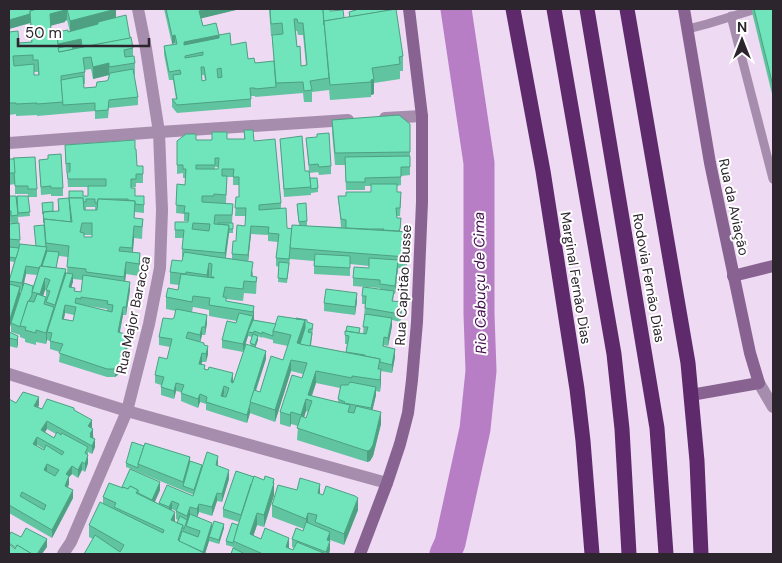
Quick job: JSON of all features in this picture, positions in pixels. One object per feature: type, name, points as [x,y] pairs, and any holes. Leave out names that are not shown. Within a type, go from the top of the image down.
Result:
[{"type":"highway","name":"Marginal Fernão Dias","points":[[513,9],[543,171],[575,379],[583,441],[592,554]]},
{"type":"highway","points":[[554,9],[614,354],[622,429],[629,554]]},
{"type":"highway","name":"Rodovia Fernão Dias","points":[[587,9],[658,428],[666,554]]},
{"type":"highway","points":[[626,9],[686,355],[697,460],[701,554]]},
{"type":"street","name":"Rua Major Baracca","points":[[63,554],[71,542],[127,411],[149,324],[160,268],[162,210],[159,132],[138,9]]},
{"type":"street","name":"Rua Capitão Busse","points":[[360,554],[387,483],[408,412],[412,380],[417,322],[422,202],[422,116],[410,9]]},
{"type":"street","name":"Rua da Aviação","points":[[684,9],[710,163],[750,353],[759,383],[773,407]]},
{"type":"street","points":[[9,143],[422,116]]},
{"type":"street","points":[[733,276],[773,266]]},
{"type":"street","points":[[9,374],[127,411],[387,483]]},
{"type":"street","points":[[691,395],[759,383]]},
{"type":"lane","points":[[688,29],[756,9]]},
{"type":"lane","points":[[730,16],[773,179]]},
{"type":"building","points":[[9,9],[37,9],[30,11],[30,14],[9,20]]},
{"type":"building","points":[[37,9],[65,9],[50,14],[51,30],[57,29],[59,52],[131,37],[133,48],[124,50],[125,57],[134,56],[135,63],[109,67],[109,63],[93,67],[91,57],[83,58],[85,72],[61,76],[63,102],[37,104],[9,103],[9,32],[18,31],[19,43],[32,42],[30,11]],"holes":[[[33,55],[33,60],[38,60],[39,75],[34,75],[34,64],[14,66],[13,56]]]},
{"type":"building","points":[[67,9],[116,9],[70,21]]},
{"type":"building","points":[[166,9],[208,9],[199,11],[203,26],[216,23],[219,35],[230,33],[231,45],[246,42],[248,59],[254,58],[255,63],[274,61],[276,87],[250,88],[251,99],[177,105],[172,99],[177,99],[173,75],[181,74],[180,70],[169,72],[164,46],[177,44],[175,35],[172,36]],"holes":[[[219,35],[219,38],[184,45],[184,42]],[[203,52],[203,55],[185,58],[185,56]],[[201,67],[204,67],[206,80],[202,81]],[[221,68],[222,77],[218,78],[217,69]]]},
{"type":"building","points":[[270,9],[323,9],[329,78],[310,81],[312,90],[304,91],[303,82],[276,83],[272,35],[283,34],[282,23],[271,24]],"holes":[[[294,19],[297,19],[298,23],[303,23],[307,65],[301,66],[300,46],[297,47]]]},
{"type":"building","points":[[323,9],[330,9],[330,11],[343,10],[344,18],[324,21],[324,25]]},
{"type":"building","points":[[355,9],[386,9],[386,11],[350,17],[349,12]]},
{"type":"building","points":[[396,9],[403,56],[399,57],[400,64],[372,68],[374,79],[371,82],[330,85],[324,21]]},
{"type":"building","points":[[754,9],[773,9],[773,86]]},
{"type":"building","points":[[126,15],[130,38],[82,47],[81,39],[58,44],[57,32],[68,30],[68,32]]},
{"type":"building","points":[[72,45],[73,49],[59,52],[58,48]]},
{"type":"building","points":[[133,69],[138,97],[109,100],[108,110],[95,111],[95,103],[63,105],[61,80],[83,76],[84,88],[96,87],[97,82],[108,80],[110,73]]},
{"type":"building","points":[[399,115],[410,124],[410,152],[335,153],[332,120]]},
{"type":"building","points":[[244,130],[253,130],[254,141],[275,139],[281,203],[259,205],[259,210],[286,208],[287,228],[292,229],[289,259],[276,258],[279,234],[268,233],[269,227],[251,226],[248,255],[232,254],[233,241],[236,241],[237,225],[245,226],[246,208],[235,208],[236,197],[239,197],[239,177],[233,177],[234,169],[222,169],[222,176],[227,176],[226,195],[202,196],[202,202],[233,204],[232,215],[215,215],[214,224],[229,225],[225,253],[182,249],[184,230],[175,230],[175,222],[188,222],[189,213],[184,213],[185,206],[176,205],[177,184],[185,185],[186,169],[183,169],[183,165],[177,165],[177,141],[186,134],[196,134],[196,140],[212,140],[212,132],[227,132],[227,139],[245,139]],"holes":[[[215,158],[219,158],[218,169],[196,169],[196,165],[215,165]],[[193,223],[210,224],[209,231],[192,229]]]},
{"type":"building","points":[[329,133],[331,166],[319,167],[318,164],[309,165],[306,138],[317,137],[317,134]]},
{"type":"building","points":[[302,136],[305,171],[309,171],[311,187],[284,189],[280,139]]},
{"type":"building","points":[[135,140],[137,166],[143,166],[143,174],[136,174],[136,179],[131,179],[131,188],[135,188],[135,196],[144,196],[144,205],[135,204],[135,201],[128,199],[98,199],[97,203],[95,203],[95,199],[86,199],[86,202],[83,202],[83,198],[69,198],[69,191],[83,191],[83,196],[88,196],[88,186],[106,186],[106,179],[68,179],[67,172],[70,172],[70,163],[66,164],[65,145]]},
{"type":"building","points":[[61,154],[63,188],[41,187],[39,160],[48,159],[48,155]]},
{"type":"building","points":[[410,156],[410,167],[401,167],[401,177],[365,178],[365,182],[346,182],[345,157]]},
{"type":"building","points":[[35,157],[37,189],[28,189],[28,186],[15,186],[13,158]]},
{"type":"building","points":[[9,159],[14,159],[15,173],[9,173]]},
{"type":"building","points":[[310,178],[317,178],[318,188],[311,189]]},
{"type":"building","points":[[371,184],[397,184],[397,192],[401,192],[400,208],[396,208],[397,218],[401,218],[399,231],[346,228],[346,220],[341,219],[338,196],[346,196],[346,192],[371,192]]},
{"type":"building","points":[[9,196],[16,196],[18,215],[11,216]]},
{"type":"building","points":[[17,196],[28,196],[30,212],[18,213]]},
{"type":"building","points":[[69,198],[71,222],[44,219],[44,223],[43,212],[59,211],[58,199]]},
{"type":"building","points":[[69,198],[83,198],[84,210],[97,210],[98,199],[135,201],[134,218],[143,219],[142,227],[134,226],[132,248],[120,247],[119,251],[140,253],[139,264],[126,262],[124,277],[86,272],[86,269],[67,267],[69,246],[46,243],[44,219],[72,222]],"holes":[[[82,223],[92,223],[92,237],[84,237],[84,233],[80,232]]]},
{"type":"building","points":[[53,202],[53,211],[43,212],[43,214],[42,203]]},
{"type":"building","points":[[306,203],[307,221],[299,222],[297,204]]},
{"type":"building","points":[[19,223],[20,240],[9,239],[9,224]]},
{"type":"building","points":[[218,223],[233,223],[233,229],[229,229],[229,225]]},
{"type":"building","points":[[44,225],[46,247],[36,246],[34,226]]},
{"type":"building","points":[[292,225],[409,232],[406,257],[290,248]]},
{"type":"building","points":[[20,244],[47,247],[39,268],[26,266],[22,283],[9,281]]},
{"type":"building","points":[[9,247],[19,248],[16,258],[9,257]]},
{"type":"building","points":[[47,251],[59,252],[56,268],[42,266]]},
{"type":"building","points":[[184,252],[253,262],[251,276],[257,277],[256,282],[244,281],[243,289],[225,287],[223,297],[226,297],[226,301],[254,306],[253,312],[209,305],[210,298],[193,296],[192,302],[166,297],[168,288],[178,290],[181,274],[214,278],[211,277],[212,264],[209,263],[207,275],[170,272],[172,260],[182,261]]},
{"type":"building","points":[[315,254],[350,256],[350,268],[314,266]]},
{"type":"building","points":[[369,258],[398,260],[395,286],[380,284],[380,280],[353,278],[354,267],[369,268]]},
{"type":"building","points":[[279,262],[289,263],[287,279],[278,278]]},
{"type":"building","points":[[40,266],[66,269],[55,305],[46,302],[50,291],[46,290],[50,280],[45,278],[40,294],[32,292]]},
{"type":"building","points":[[66,273],[73,274],[69,287],[75,288],[74,291],[81,292],[83,275],[130,282],[126,307],[123,307],[118,332],[129,335],[120,365],[115,369],[107,369],[59,353],[63,344],[50,341],[52,333],[47,332]],"holes":[[[81,297],[108,301],[107,304],[113,305],[112,312],[75,303],[76,298],[81,299]],[[65,305],[76,307],[73,321],[62,319]]]},
{"type":"building","points":[[24,283],[33,286],[32,295],[28,301],[20,327],[11,323]]},
{"type":"building","points":[[9,284],[20,287],[9,322]]},
{"type":"building","points":[[363,287],[394,291],[392,301],[402,302],[400,314],[365,308],[366,296],[362,296]]},
{"type":"building","points":[[326,289],[357,293],[355,307],[324,303]]},
{"type":"building","points":[[37,294],[46,297],[44,304],[54,307],[46,333],[36,330],[36,333],[25,330],[26,327],[20,326],[28,301],[34,302]]},
{"type":"building","points":[[176,309],[207,315],[205,327],[202,327],[200,335],[188,332],[186,338],[208,346],[206,354],[202,353],[199,364],[205,365],[204,369],[208,370],[209,367],[233,373],[231,382],[233,383],[246,344],[266,351],[247,415],[206,402],[207,397],[200,394],[198,399],[181,393],[184,385],[176,383],[174,391],[161,387],[164,377],[155,375],[159,357],[167,359],[172,339],[159,337],[163,318],[174,318]],"holes":[[[224,386],[229,388],[226,397],[221,396]]]},
{"type":"building","points":[[239,313],[253,316],[243,344],[222,340],[227,321],[236,323]]},
{"type":"building","points":[[365,314],[392,318],[388,338],[384,337],[383,346],[395,349],[392,365],[380,362],[380,359],[346,352],[349,336],[345,335],[345,331],[366,334],[368,327],[363,327]]},
{"type":"building","points":[[278,316],[305,320],[297,343],[380,359],[378,369],[381,369],[380,380],[352,376],[352,378],[316,371],[308,395],[350,405],[348,412],[354,413],[356,406],[381,412],[370,450],[367,451],[297,428],[301,416],[306,418],[312,401],[306,399],[301,415],[291,412],[290,415],[280,412],[292,375],[302,378],[307,363],[291,360],[275,410],[250,402],[254,390],[260,392],[271,356],[283,360],[291,335],[273,331]]},
{"type":"building","points":[[296,318],[307,320],[307,322],[313,324],[312,329],[309,329],[308,332],[312,333],[310,346],[300,344],[305,328],[305,320]]},
{"type":"building","points":[[253,320],[276,324],[273,336],[262,332],[262,334],[254,331],[254,333],[248,332]]},
{"type":"building","points":[[347,326],[360,328],[359,333],[346,331]]},
{"type":"building","points":[[9,332],[18,336],[17,340],[9,338]]},
{"type":"building","points":[[253,334],[258,336],[255,345],[250,343]]},
{"type":"building","points":[[350,382],[376,387],[371,408],[344,403],[338,399],[341,385],[348,385]]},
{"type":"building","points":[[23,392],[39,397],[34,406],[42,409],[47,399],[74,408],[74,410],[92,420],[88,426],[93,429],[90,437],[95,439],[92,446],[47,421],[41,430],[54,438],[57,432],[61,435],[62,433],[88,447],[85,453],[88,455],[85,464],[82,462],[78,470],[72,466],[66,474],[69,476],[65,486],[73,490],[52,530],[9,505],[9,399],[16,403]],"holes":[[[37,437],[64,452],[62,455],[46,445],[44,450],[33,444]],[[47,464],[59,470],[55,476],[44,470]],[[22,492],[46,505],[44,510],[20,496]]]},
{"type":"building","points":[[132,442],[144,446],[138,468],[126,463]]},
{"type":"building","points":[[145,443],[190,457],[183,482],[138,464]]},
{"type":"building","points":[[207,452],[218,456],[216,465],[229,470],[222,494],[217,493],[212,507],[199,504],[197,509],[190,507],[187,516],[176,511],[179,504],[172,501],[169,507],[159,503],[167,485],[193,496]]},
{"type":"building","points":[[190,461],[202,465],[194,490],[183,486]]},
{"type":"building","points":[[130,469],[160,482],[152,500],[138,493],[138,490],[130,486],[128,489],[122,487]]},
{"type":"building","points":[[236,471],[254,477],[241,515],[223,509]]},
{"type":"building","points":[[254,476],[264,480],[265,476],[274,479],[274,483],[264,515],[257,513],[250,534],[261,539],[265,528],[289,538],[286,547],[293,550],[297,542],[326,554],[263,554],[233,541]]},
{"type":"building","points":[[300,478],[320,484],[318,493],[323,495],[326,486],[358,498],[344,534],[315,522],[317,515],[308,513],[306,519],[272,505],[278,485],[297,490]]},
{"type":"building","points":[[109,483],[128,489],[130,486],[138,490],[136,493],[175,512],[171,520],[183,525],[178,540],[204,553],[84,554],[95,535],[120,552],[124,545],[89,525],[100,502],[163,533],[164,530],[114,507],[116,503],[103,497]]},
{"type":"building","points":[[190,514],[212,523],[203,552],[179,541],[182,531],[198,537],[200,531],[186,526]]},
{"type":"building","points":[[180,516],[187,520],[184,529],[183,525],[177,523]]},
{"type":"building","points":[[214,521],[224,524],[219,540],[209,537]]},
{"type":"building","points":[[306,522],[330,532],[327,540],[330,541],[326,552],[292,539],[296,528],[303,531]]},
{"type":"building","points":[[232,523],[238,525],[233,543],[226,541]]},
{"type":"building","points":[[26,528],[47,539],[37,554],[32,554],[17,545],[16,548],[9,543],[11,532],[21,537]]},
{"type":"building","points":[[9,544],[15,549],[17,545],[32,554],[9,554]]},
{"type":"building","points":[[233,548],[245,554],[231,554]]},
{"type":"waterway","name":"Rio Cabuçu de Cima","points":[[445,554],[450,543],[475,429],[481,371],[479,163],[456,9]]}]
